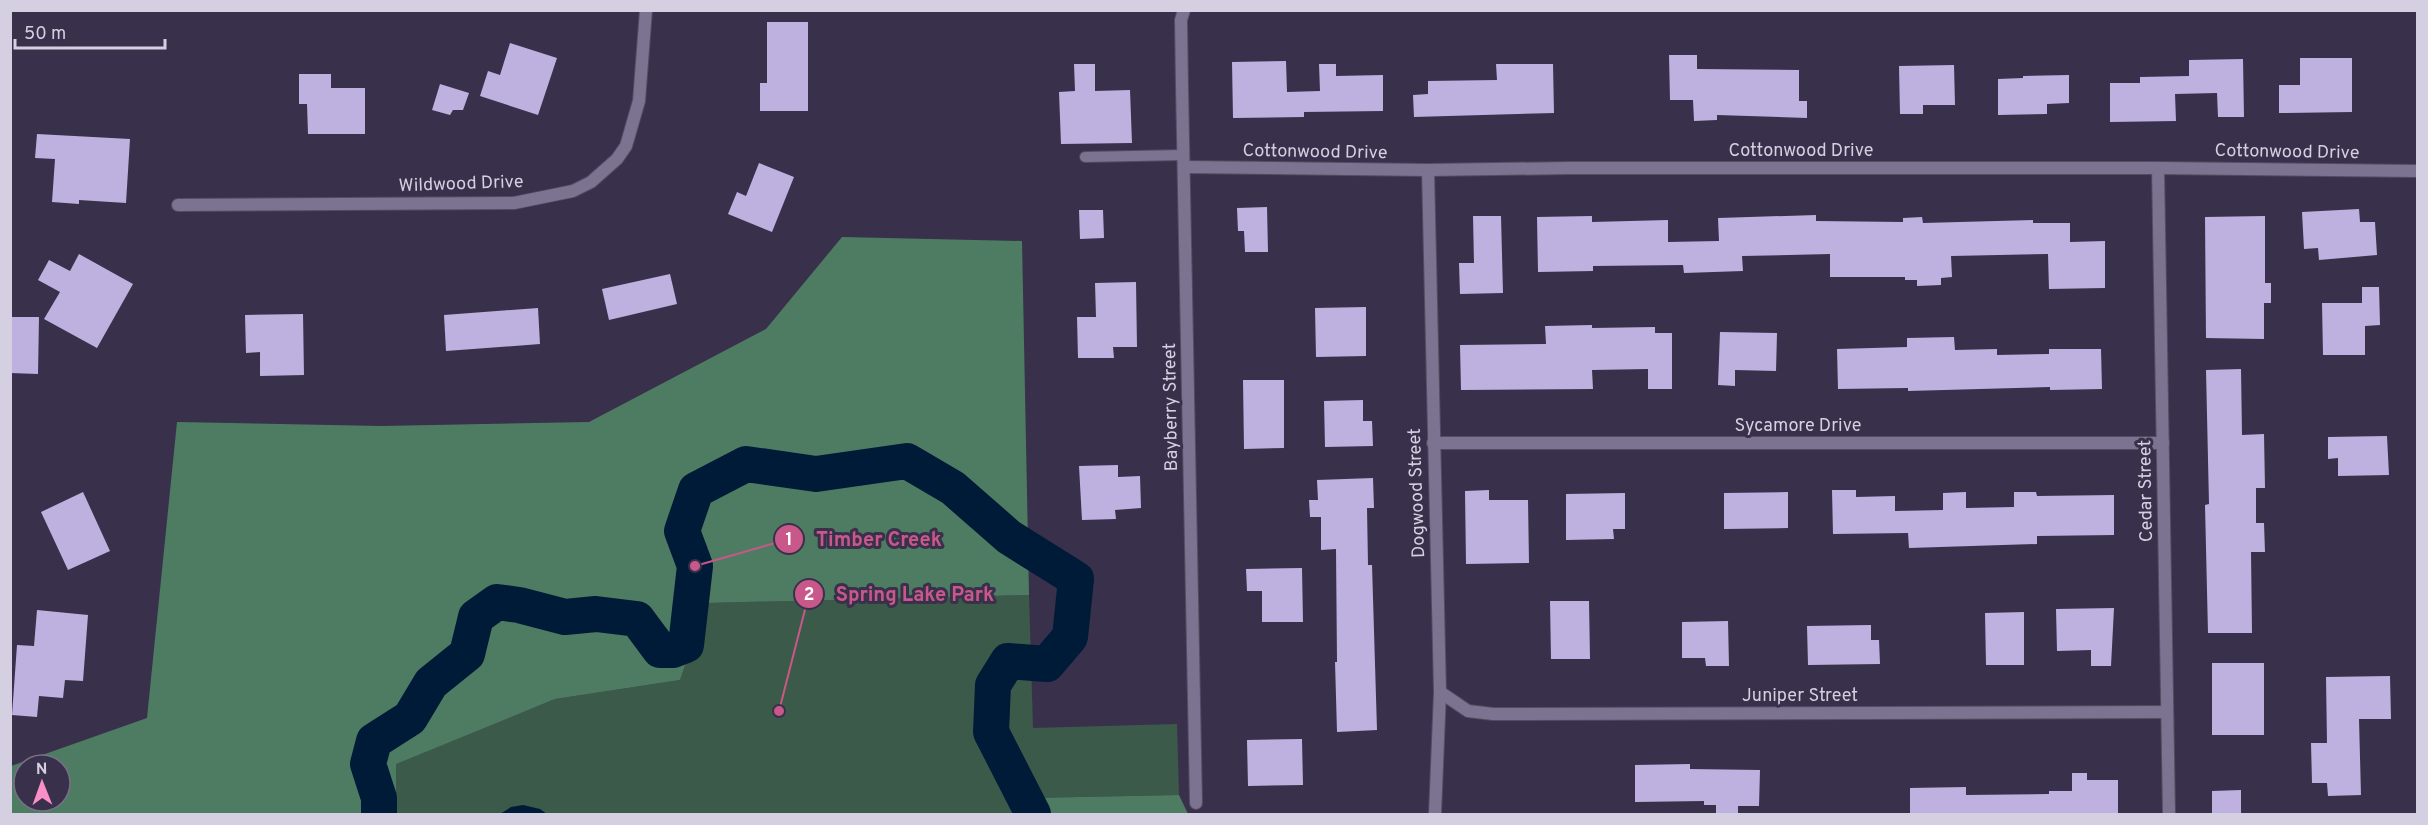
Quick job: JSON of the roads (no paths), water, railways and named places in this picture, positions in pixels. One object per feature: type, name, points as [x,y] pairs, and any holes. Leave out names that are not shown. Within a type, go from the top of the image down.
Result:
[{"type":"street","name":"Wildwood Drive","points":[[178,206],[514,203],[573,191],[591,182],[617,159],[626,146],[639,101],[646,10]]},
{"type":"street","name":"Bayberry Street","points":[[1184,10],[1181,20],[1196,803]]},
{"type":"street","name":"Cottonwood Drive","points":[[1184,161],[1428,170],[2158,168],[2418,171]]},
{"type":"street","name":"Cedar Street","points":[[2158,168],[2169,814]]},
{"type":"street","name":"Dogwood Street","points":[[1428,170],[1440,692],[1435,814]]},
{"type":"street","name":"Sycamore Drive","points":[[1433,443],[2163,443]]},
{"type":"street","name":"Juniper Street","points":[[1440,692],[1468,711],[1493,714],[2167,712]]},
{"type":"lane","points":[[1085,157],[1184,161]]},
{"type":"water","points":[[523,805],[540,809],[547,814],[500,814],[511,807]]},
{"type":"waterway","points":[[379,814],[379,798],[368,764],[374,741],[410,718],[431,683],[467,654],[476,617],[497,602],[519,605],[565,617],[596,614],[637,619],[660,650],[673,650],[686,645],[695,566],[682,531],[696,490],[746,464],[816,474],[907,461],[953,488],[1009,537],[1076,579],[1070,637],[1047,664],[1008,661],[993,685],[991,732],[1033,814]]},
{"type":"place","name":"Timber Creek","points":[[695,566]]},
{"type":"place","name":"Spring Lake Park","points":[[779,711]]}]
